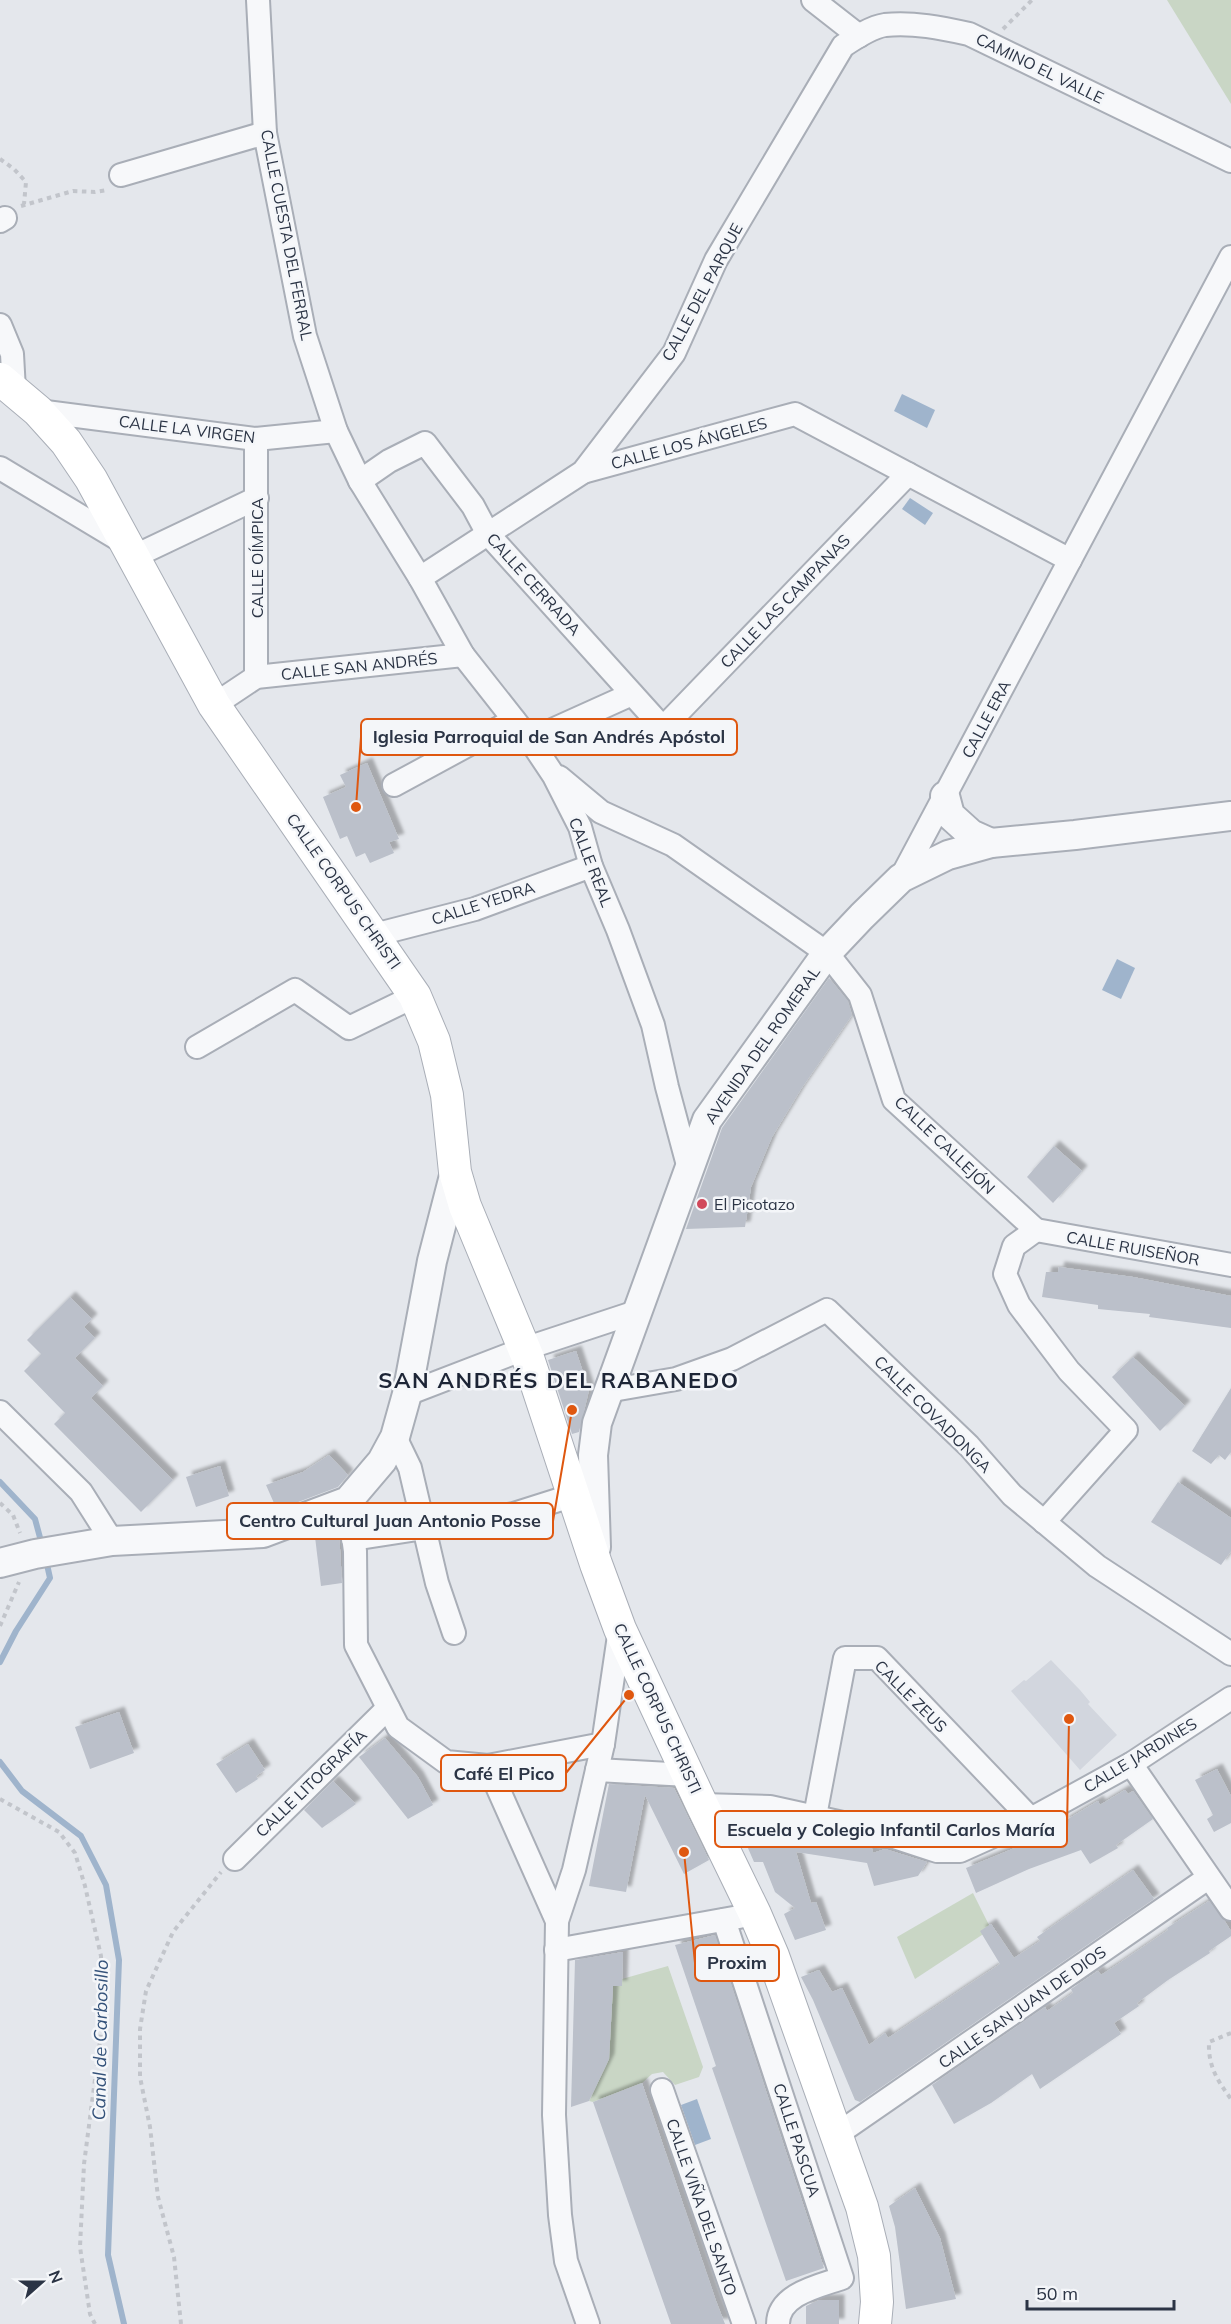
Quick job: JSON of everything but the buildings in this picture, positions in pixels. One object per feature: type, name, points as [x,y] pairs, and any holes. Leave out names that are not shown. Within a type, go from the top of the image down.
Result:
[{"type":"main road","name":"CALLE CORPUS CHRISTI","points":[[7,385],[38,411],[66,442],[91,479],[214,705],[415,996],[434,1041],[447,1095],[454,1172],[472,1224],[524,1349],[579,1459],[574,1495],[596,1564],[621,1629],[773,1956],[862,2207],[874,2256],[877,2302],[875,2324]]},
{"type":"street","name":"CALLE CUESTA DEL FERRAL","points":[[258,0],[265,134],[305,336],[336,431]]},
{"type":"street","points":[[813,0],[860,36]]},
{"type":"street","name":"CAMINO EL VALLE","points":[[860,36],[883,25],[927,26],[969,34],[1231,161]]},
{"type":"street","name":"CALLE DEL PARQUE","points":[[420,578],[583,472],[674,353],[716,260],[843,46],[860,36]]},
{"type":"street","points":[[121,175],[265,134]]},
{"type":"street","name":"CALLE ERA","points":[[901,878],[1231,257]]},
{"type":"street","points":[[0,325],[12,354],[7,385]]},
{"type":"street","name":"CALLE LA VIRGEN","points":[[38,411],[256,439],[336,431]]},
{"type":"street","name":"CALLE LOS ÁNGELES","points":[[583,472],[795,414],[908,474]]},
{"type":"street","name":"CALLE REAL","points":[[336,431],[360,482],[420,578],[463,655],[530,740],[580,827],[591,866],[618,930],[653,1026],[689,1169]]},
{"type":"street","name":"CALLE OÍMPICA","points":[[256,439],[256,677]]},
{"type":"street","name":"CALLE CERRADA","points":[[360,482],[389,461],[426,443],[473,506],[488,534],[663,728]]},
{"type":"street","points":[[0,468],[130,550],[257,498]]},
{"type":"street","points":[[908,474],[1070,560]]},
{"type":"street","name":"CALLE LAS CAMPANAS","points":[[663,728],[908,474]]},
{"type":"street","name":"CALLE SAN ANDRÉS","points":[[256,677],[463,655]]},
{"type":"street","points":[[214,705],[256,677]]},
{"type":"street","points":[[530,740],[632,694]]},
{"type":"street","points":[[394,785],[514,720]]},
{"type":"street","name":"CALLE CALLEJÓN","points":[[548,768],[601,812],[673,845],[826,952],[860,995],[894,1100],[1036,1230]]},
{"type":"street","points":[[945,796],[950,815],[971,834],[991,843]]},
{"type":"street","name":"AVENIDA DEL ROMERAL","points":[[596,1564],[579,1459],[597,1423],[707,1120],[826,952],[901,878],[948,855],[991,843],[1231,816]]},
{"type":"street","name":"CALLE YEDRA","points":[[374,935],[475,909],[591,866]]},
{"type":"street","points":[[197,1047],[295,990],[349,1028],[415,996]]},
{"type":"street","points":[[0,1563],[35,1554],[112,1541],[262,1533],[348,1501],[382,1461],[395,1437],[407,1394],[437,1238],[454,1172]]},
{"type":"street","points":[[437,1238],[472,1224]]},
{"type":"street","points":[[1036,1230],[1014,1246],[1005,1274],[1019,1305],[1069,1371],[1126,1430],[1044,1521]]},
{"type":"street","name":"CALLE RUISEÑOR","points":[[1036,1230],[1231,1265]]},
{"type":"street","name":"CALLE COVADONGA","points":[[607,1391],[676,1379],[732,1359],[827,1310],[969,1446],[1012,1495],[1097,1566],[1231,1654]]},
{"type":"street","points":[[407,1394],[524,1349],[636,1312]]},
{"type":"street","points":[[0,1412],[81,1492],[112,1541]]},
{"type":"street","points":[[395,1437],[410,1468],[437,1583],[453,1633]]},
{"type":"street","points":[[353,1539],[514,1514],[574,1495]]},
{"type":"street","points":[[348,1501],[355,1551],[356,1645],[398,1727],[446,1762],[488,1766],[603,1744]]},
{"type":"street","points":[[588,2324],[566,2261],[560,2215],[554,2115],[557,1921],[574,1870],[603,1744],[621,1629]]},
{"type":"street","name":"CALLE ZEUS","points":[[815,1816],[845,1658],[877,1658],[1031,1819]]},
{"type":"street","name":"CALLE JARDINES","points":[[702,1805],[770,1807],[870,1828],[938,1851],[960,1851],[1031,1819],[1131,1764],[1231,1698]]},
{"type":"street","name":"CALLE LITOGRAFÍA","points":[[235,1859],[388,1708]]},
{"type":"street","points":[[1131,1764],[1231,1909]]},
{"type":"street","points":[[488,1766],[557,1921]]},
{"type":"street","points":[[597,1770],[688,1775]]},
{"type":"street","name":"CALLE SAN JUAN DE DIOS","points":[[836,2135],[1208,1878]]},
{"type":"street","points":[[556,1950],[755,1914]]},
{"type":"street","name":"CALLE PASCUA","points":[[724,1920],[842,2278],[810,2289],[787,2302],[778,2315],[778,2324]]},
{"type":"street","name":"CALLE VIÑA DEL SANTO","points":[[662,2090],[744,2324]]},
{"type":"path","points":[[989,44],[1032,0]]},
{"type":"path","points":[[0,159],[26,182],[24,204]]},
{"type":"path","points":[[3,220],[13,210],[24,204],[73,191],[106,191],[114,178],[121,175]]},
{"type":"path","points":[[0,1799],[59,1832],[75,1853],[101,1956],[101,2033],[84,2164],[80,2247],[90,2314],[95,2324]]},
{"type":"path","points":[[182,2324],[174,2257],[158,2197],[150,2127],[140,2077],[140,2029],[146,1991],[173,1932],[218,1875],[235,1859]]},
{"type":"path","points":[[1231,2033],[1209,2042],[1208,2058],[1218,2082],[1231,2099]]},
{"type":"shaded area","points":[[1051,1660],[1080,1690],[1090,1702],[1088,1704],[1117,1735],[1080,1770],[1011,1691]]},
{"type":"green space","points":[[1167,0],[1231,0],[1231,104]]},
{"type":"green space","points":[[973,1893],[991,1929],[915,1979],[897,1937]]},
{"type":"green space","points":[[668,1966],[703,2067],[699,2077],[675,2085],[663,2072],[652,2074],[642,2083],[593,2102],[589,2101],[609,2059],[613,1986],[622,1986],[622,1979]]},
{"type":"water","points":[[902,394],[935,410],[927,428],[894,411]]},
{"type":"water","points":[[910,498],[933,513],[925,525],[902,509]]},
{"type":"water","points":[[1117,959],[1135,968],[1121,999],[1102,990]]},
{"type":"water","points":[[697,2099],[711,2139],[695,2145],[681,2105]]},
{"type":"waterway","name":"Canal de Carbosillo","points":[[0,1482],[35,1519],[42,1545]]},
{"type":"waterway","name":"Canal de Carbosillo","points":[[0,1662],[16,1631],[50,1578],[46,1560]]},
{"type":"waterway","name":"Canal de Carbosillo","points":[[0,1762],[22,1791],[81,1836],[106,1885],[119,1960],[108,2255],[124,2324]]},
{"type":"place","name":"Iglesia Parroquial de San Andrés Apóstol","points":[[356,807]]},
{"type":"place","name":"El Picotazo","points":[[702,1204]]},
{"type":"place","name":"Centro Cultural Juan Antonio Posse","points":[[572,1410]]},
{"type":"place","name":"Café El Pico","points":[[629,1695]]},
{"type":"place","name":"Escuela y Colegio Infantil Carlos María","points":[[1069,1719]]},
{"type":"place","name":"Proxim","points":[[684,1852]]},
{"type":"district","name":"SAN ANDRÉS DEL RABANEDO","points":[[559,1380]]}]
